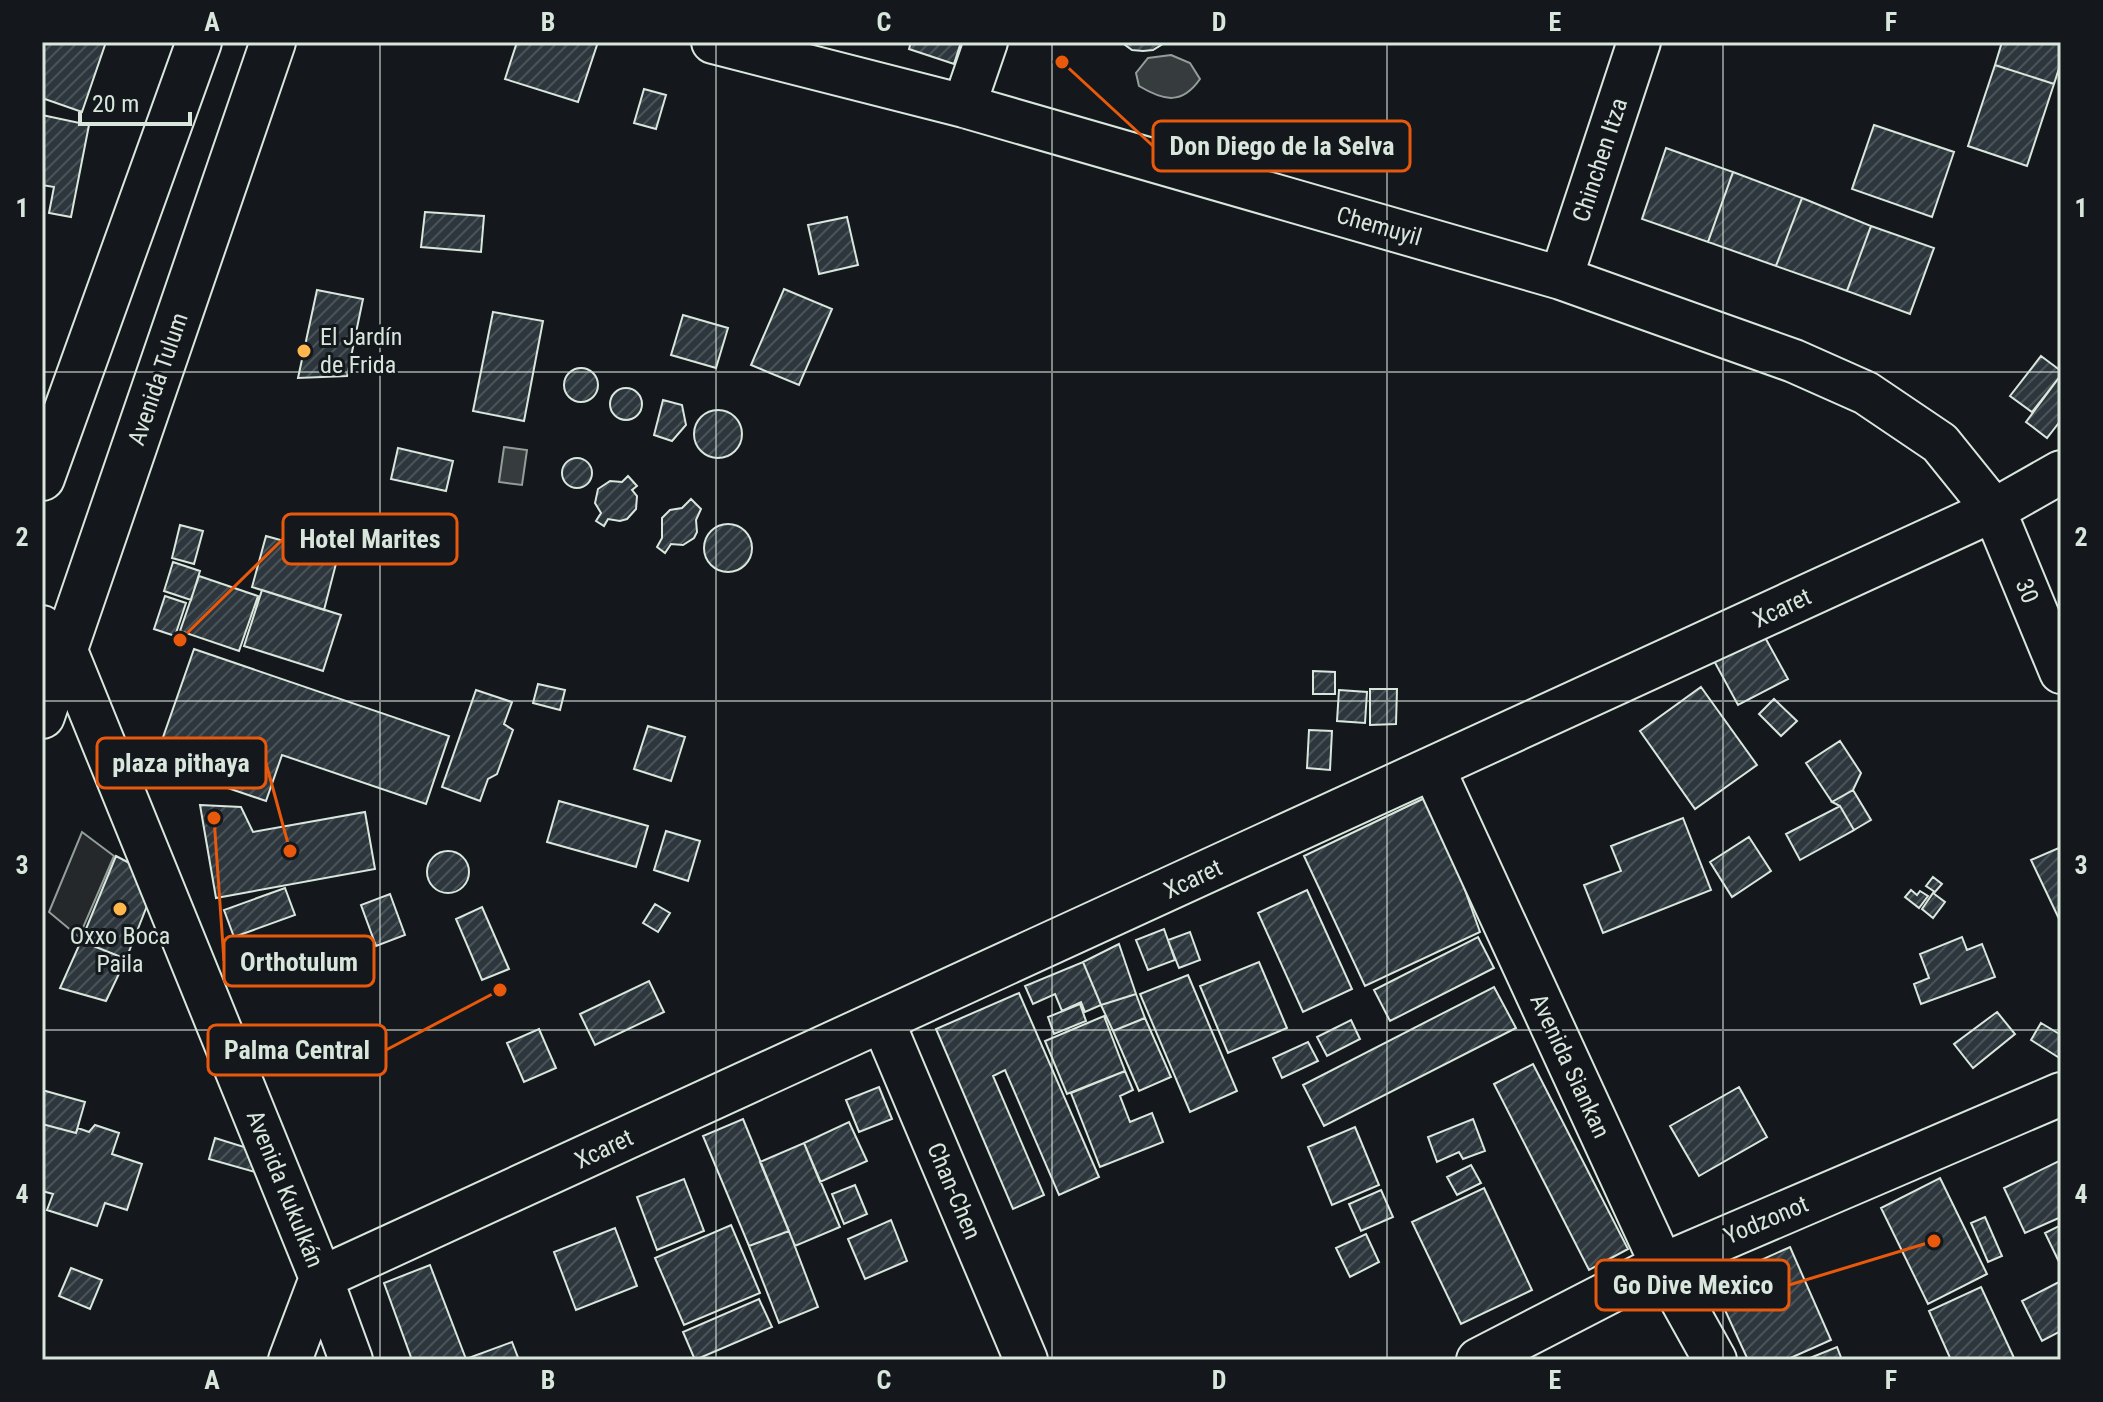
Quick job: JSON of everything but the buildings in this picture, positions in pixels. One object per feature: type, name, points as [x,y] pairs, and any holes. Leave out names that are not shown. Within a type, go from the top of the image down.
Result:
[{"type":"main road","points":[[42,478],[199,42]]},
{"type":"main road","name":"Avenida Tulum","points":[[42,716],[54,639],[273,42]]},
{"type":"street","name":"Chemuyil","points":[[713,42],[964,106],[1561,278],[1794,361],[1866,393],[1940,443],[1994,510]]},
{"type":"street","points":[[964,106],[986,42]]},
{"type":"street","name":"Chinchen Itza","points":[[1561,278],[1639,42]]},
{"type":"street","name":"Xcaret","points":[[321,1278],[1994,510],[2061,472]]},
{"type":"street","name":"30","points":[[1994,510],[2061,672]]},
{"type":"street","name":"Avenida Kukulkán","points":[[54,639],[321,1278],[351,1360]]},
{"type":"street","name":"Avenida Siankan","points":[[1433,768],[1662,1265],[1715,1360]]},
{"type":"street","name":"Chan-Chen","points":[[883,1022],[1026,1360]]},
{"type":"street","name":"Yodzonot","points":[[1478,1360],[1662,1265],[2061,1094]]},
{"type":"street","points":[[290,1360],[321,1278]]},
{"type":"shaded area","points":[[1171,55],[1190,63],[1200,79],[1193,87],[1172,98],[1139,86],[1136,73],[1148,58]]},
{"type":"shaded area","points":[[504,447],[527,450],[522,485],[499,482]]},
{"type":"shaded area","points":[[82,832],[114,856],[79,937],[49,912]]},
{"type":"place","name":"Don Diego de la Selva","points":[[1062,62]]},
{"type":"place","name":"El Jardín de Frida","points":[[304,351]]},
{"type":"place","name":"Hotel Marites","points":[[180,640]]},
{"type":"place","name":"Orthotulum","points":[[214,818]]},
{"type":"place","name":"plaza pithaya","points":[[290,851]]},
{"type":"place","name":"Oxxo Boca Paila","points":[[120,909]]},
{"type":"place","name":"Palma Central","points":[[500,990]]},
{"type":"place","name":"Go Dive Mexico","points":[[1934,1241]]}]
